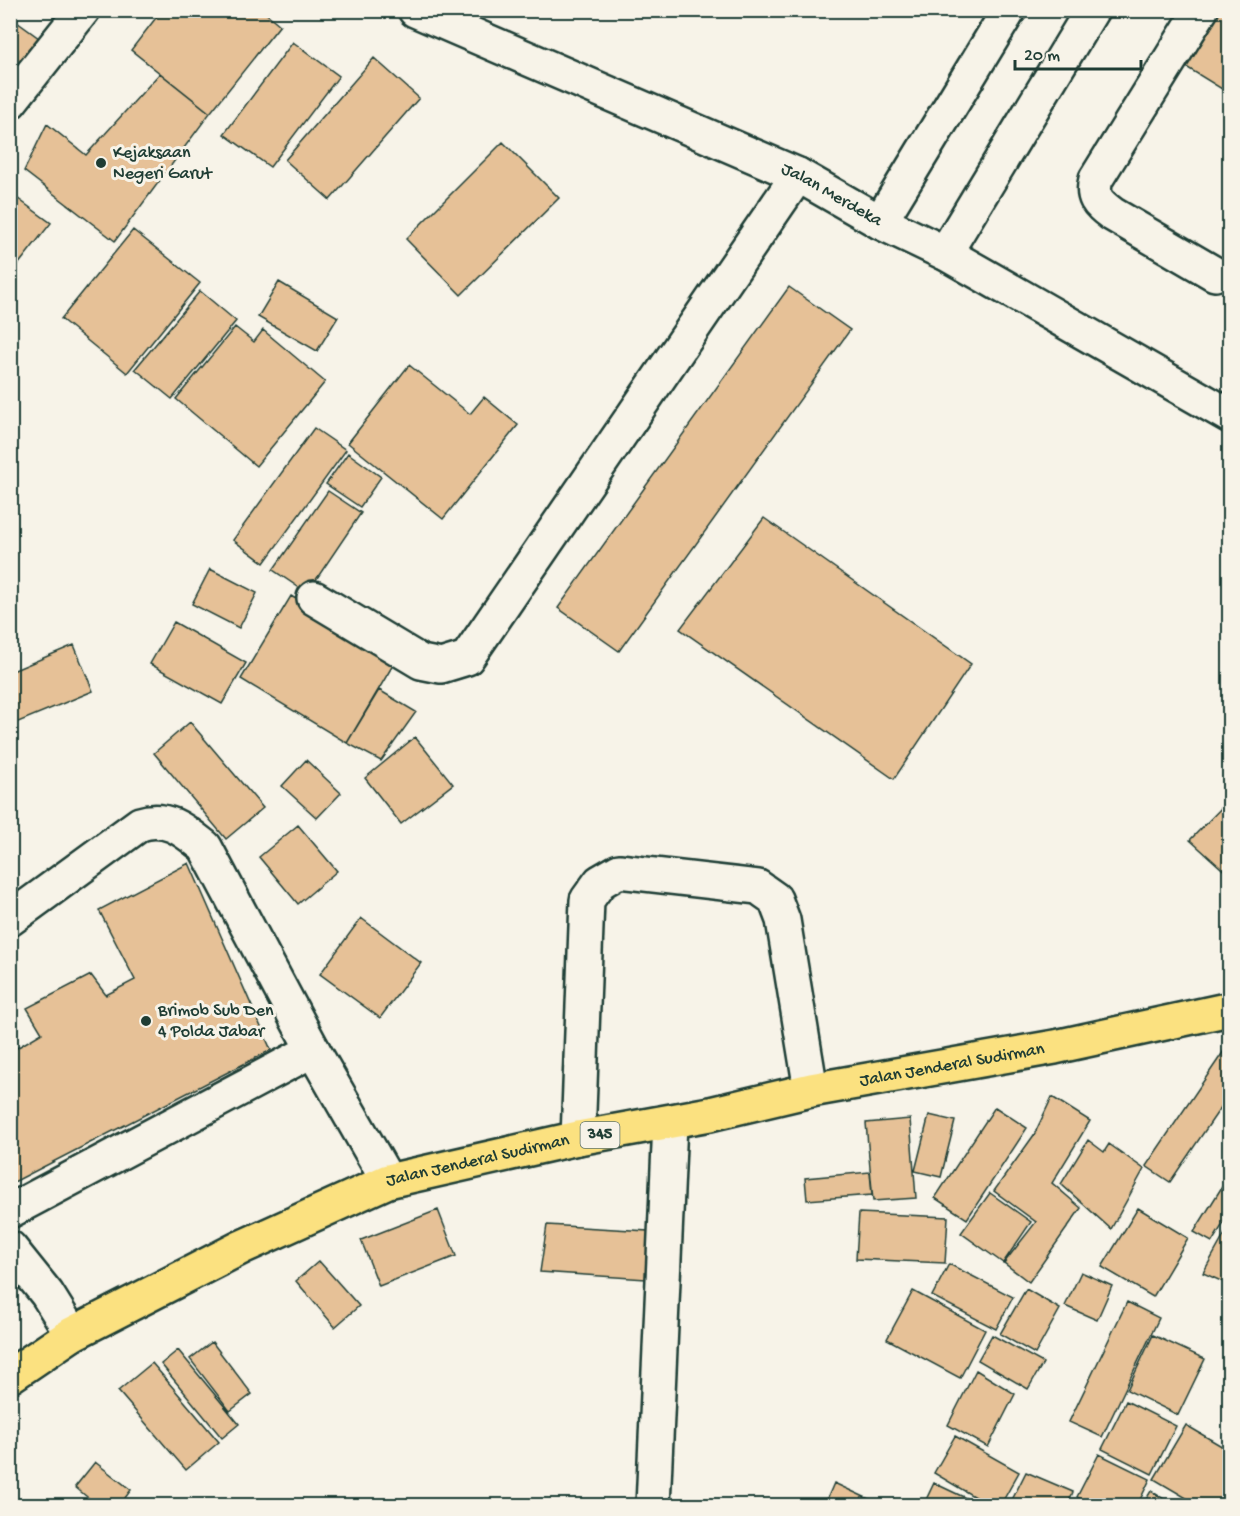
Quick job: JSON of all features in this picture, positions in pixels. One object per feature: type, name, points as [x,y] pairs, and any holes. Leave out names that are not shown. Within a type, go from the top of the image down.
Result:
[{"type":"main road","name":"Jalan Jenderal Sudirman","points":[[10,1376],[72,1334],[242,1247],[388,1181],[578,1138],[670,1123],[811,1090],[1055,1047],[1230,1009]]},
{"type":"street","points":[[10,102],[84,10]]},
{"type":"street","name":"Jalan Merdeka","points":[[415,10],[798,175],[880,222],[945,253],[1230,416]]},
{"type":"street","points":[[880,222],[1009,10]]},
{"type":"street","points":[[945,253],[1092,10]]},
{"type":"street","points":[[1201,10],[1096,179],[1094,189],[1095,197],[1101,206],[1112,214],[1215,274]]},
{"type":"street","points":[[314,598],[421,662],[441,666],[467,658],[798,175]]},
{"type":"street","points":[[10,919],[140,824],[152,820],[164,821],[186,832],[205,847],[313,1050],[388,1181]]},
{"type":"street","points":[[578,1138],[587,900],[600,882],[619,871],[758,887],[775,899],[783,920],[811,1090]]},
{"type":"street","points":[[10,1211],[313,1050]]},
{"type":"street","points":[[653,1506],[670,1123]]},
{"type":"street","points":[[10,1248],[47,1294],[72,1334]]},
{"type":"building","points":[[162,10],[262,10],[280,25],[210,113],[131,50]]},
{"type":"building","points":[[1216,10],[1230,10],[1230,94],[1183,65]]},
{"type":"building","points":[[10,17],[47,44],[10,89]]},
{"type":"building","points":[[293,42],[339,76],[270,167],[224,134]]},
{"type":"building","points":[[374,58],[419,98],[330,200],[285,160]]},
{"type":"building","name":"Kejaksaan Negeri Garut","points":[[160,73],[210,113],[115,241],[24,171],[47,124],[86,155]]},
{"type":"building","points":[[503,142],[559,198],[461,295],[406,239]]},
{"type":"building","points":[[10,193],[51,223],[10,275]]},
{"type":"building","points":[[133,230],[200,283],[127,373],[61,319]]},
{"type":"building","points":[[279,282],[338,317],[317,351],[258,317]]},
{"type":"building","points":[[789,287],[850,330],[619,651],[558,608]]},
{"type":"building","points":[[200,291],[236,321],[172,399],[135,369]]},
{"type":"building","points":[[235,327],[254,342],[263,330],[325,382],[256,466],[176,399]]},
{"type":"building","points":[[409,365],[470,414],[484,397],[518,425],[443,519],[348,443]]},
{"type":"building","points":[[314,428],[346,450],[264,563],[233,540]]},
{"type":"building","points":[[348,453],[381,477],[360,507],[326,484]]},
{"type":"building","points":[[328,491],[361,513],[307,593],[273,570]]},
{"type":"building","points":[[764,518],[971,664],[894,779],[680,629]]},
{"type":"building","points":[[210,569],[257,593],[239,628],[192,604]]},
{"type":"building","points":[[291,596],[396,660],[347,743],[241,679]]},
{"type":"building","points":[[174,622],[246,663],[222,704],[150,664]]},
{"type":"building","points":[[74,645],[93,691],[11,725],[10,672]]},
{"type":"building","points":[[379,690],[416,712],[381,761],[347,743]]},
{"type":"building","points":[[190,722],[263,808],[226,839],[154,753]]},
{"type":"building","points":[[415,737],[453,784],[401,824],[365,778]]},
{"type":"building","points":[[306,760],[341,793],[317,818],[282,786]]},
{"type":"building","points":[[1230,799],[1230,876],[1190,840]]},
{"type":"building","points":[[298,825],[337,871],[298,904],[259,857]]},
{"type":"building","name":"Brimob Sub Den 4 Polda Jabar","points":[[189,863],[271,1050],[10,1184],[10,1052],[42,1033],[27,1008],[91,975],[106,995],[135,980],[99,910]]},
{"type":"building","points":[[361,918],[421,963],[380,1018],[320,974]]},
{"type":"building","points":[[1230,1042],[1230,1094],[1170,1182],[1146,1166]]},
{"type":"building","points":[[1052,1097],[1090,1121],[1052,1183],[1081,1208],[1029,1282],[1004,1263],[1036,1222],[994,1191],[1034,1135]]},
{"type":"building","points":[[995,1107],[1027,1128],[967,1219],[935,1198]]},
{"type":"building","points":[[929,1115],[955,1121],[941,1177],[915,1171]]},
{"type":"building","points":[[910,1119],[916,1198],[873,1201],[866,1123]]},
{"type":"building","points":[[1088,1140],[1104,1152],[1109,1144],[1144,1169],[1111,1229],[1061,1184]]},
{"type":"building","points":[[870,1172],[872,1195],[807,1200],[805,1178]]},
{"type":"building","points":[[1230,1174],[1230,1213],[1212,1242],[1194,1232]]},
{"type":"building","points":[[990,1193],[1031,1222],[1003,1263],[961,1233]]},
{"type":"building","points":[[1138,1208],[1188,1238],[1153,1297],[1102,1267]]},
{"type":"building","points":[[438,1210],[456,1256],[379,1286],[361,1240]]},
{"type":"building","points":[[859,1213],[948,1217],[945,1263],[856,1259]]},
{"type":"building","points":[[547,1225],[648,1231],[646,1279],[540,1272]]},
{"type":"building","points":[[1230,1225],[1230,1285],[1203,1273]]},
{"type":"building","points":[[319,1261],[359,1306],[335,1327],[296,1281]]},
{"type":"building","points":[[949,1264],[1013,1297],[996,1329],[932,1296]]},
{"type":"building","points":[[10,1272],[24,1280],[10,1303]]},
{"type":"building","points":[[1081,1272],[1112,1286],[1097,1320],[1065,1306]]},
{"type":"building","points":[[1026,1289],[1060,1309],[1035,1354],[1000,1334]]},
{"type":"building","points":[[913,1291],[985,1330],[960,1378],[887,1339]]},
{"type":"building","points":[[1127,1302],[1159,1318],[1102,1437],[1069,1422]]},
{"type":"building","points":[[992,1335],[1043,1363],[1028,1389],[978,1360]]},
{"type":"building","points":[[1153,1335],[1205,1359],[1178,1415],[1127,1390]]},
{"type":"building","points":[[212,1342],[252,1394],[230,1411],[190,1359]]},
{"type":"building","points":[[178,1350],[239,1424],[222,1438],[161,1364]]},
{"type":"building","points":[[152,1363],[219,1442],[186,1470],[118,1391]]},
{"type":"building","points":[[976,1370],[1015,1394],[988,1447],[948,1425]]},
{"type":"building","points":[[1126,1401],[1176,1426],[1152,1474],[1102,1449]]},
{"type":"building","points":[[1186,1425],[1230,1451],[1230,1506],[1200,1506],[1154,1479]]},
{"type":"building","points":[[955,1436],[1019,1472],[1000,1506],[990,1506],[934,1473]]},
{"type":"building","points":[[1099,1454],[1150,1479],[1137,1506],[1093,1506],[1077,1497]]},
{"type":"building","points":[[95,1462],[131,1490],[119,1506],[98,1506],[75,1487]]},
{"type":"building","points":[[1026,1472],[1073,1492],[1067,1506],[1009,1506]]},
{"type":"building","points":[[834,1483],[873,1501],[871,1506],[824,1506]]},
{"type":"building","points":[[934,1483],[972,1501],[970,1506],[923,1506]]},
{"type":"building","points":[[1151,1491],[1175,1506],[1142,1506]]},
{"type":"place","name":"Kejaksaan Negeri Garut","points":[[101,163]]},
{"type":"place","name":"Brimob Sub Den 4 Polda Jabar","points":[[146,1021]]}]
